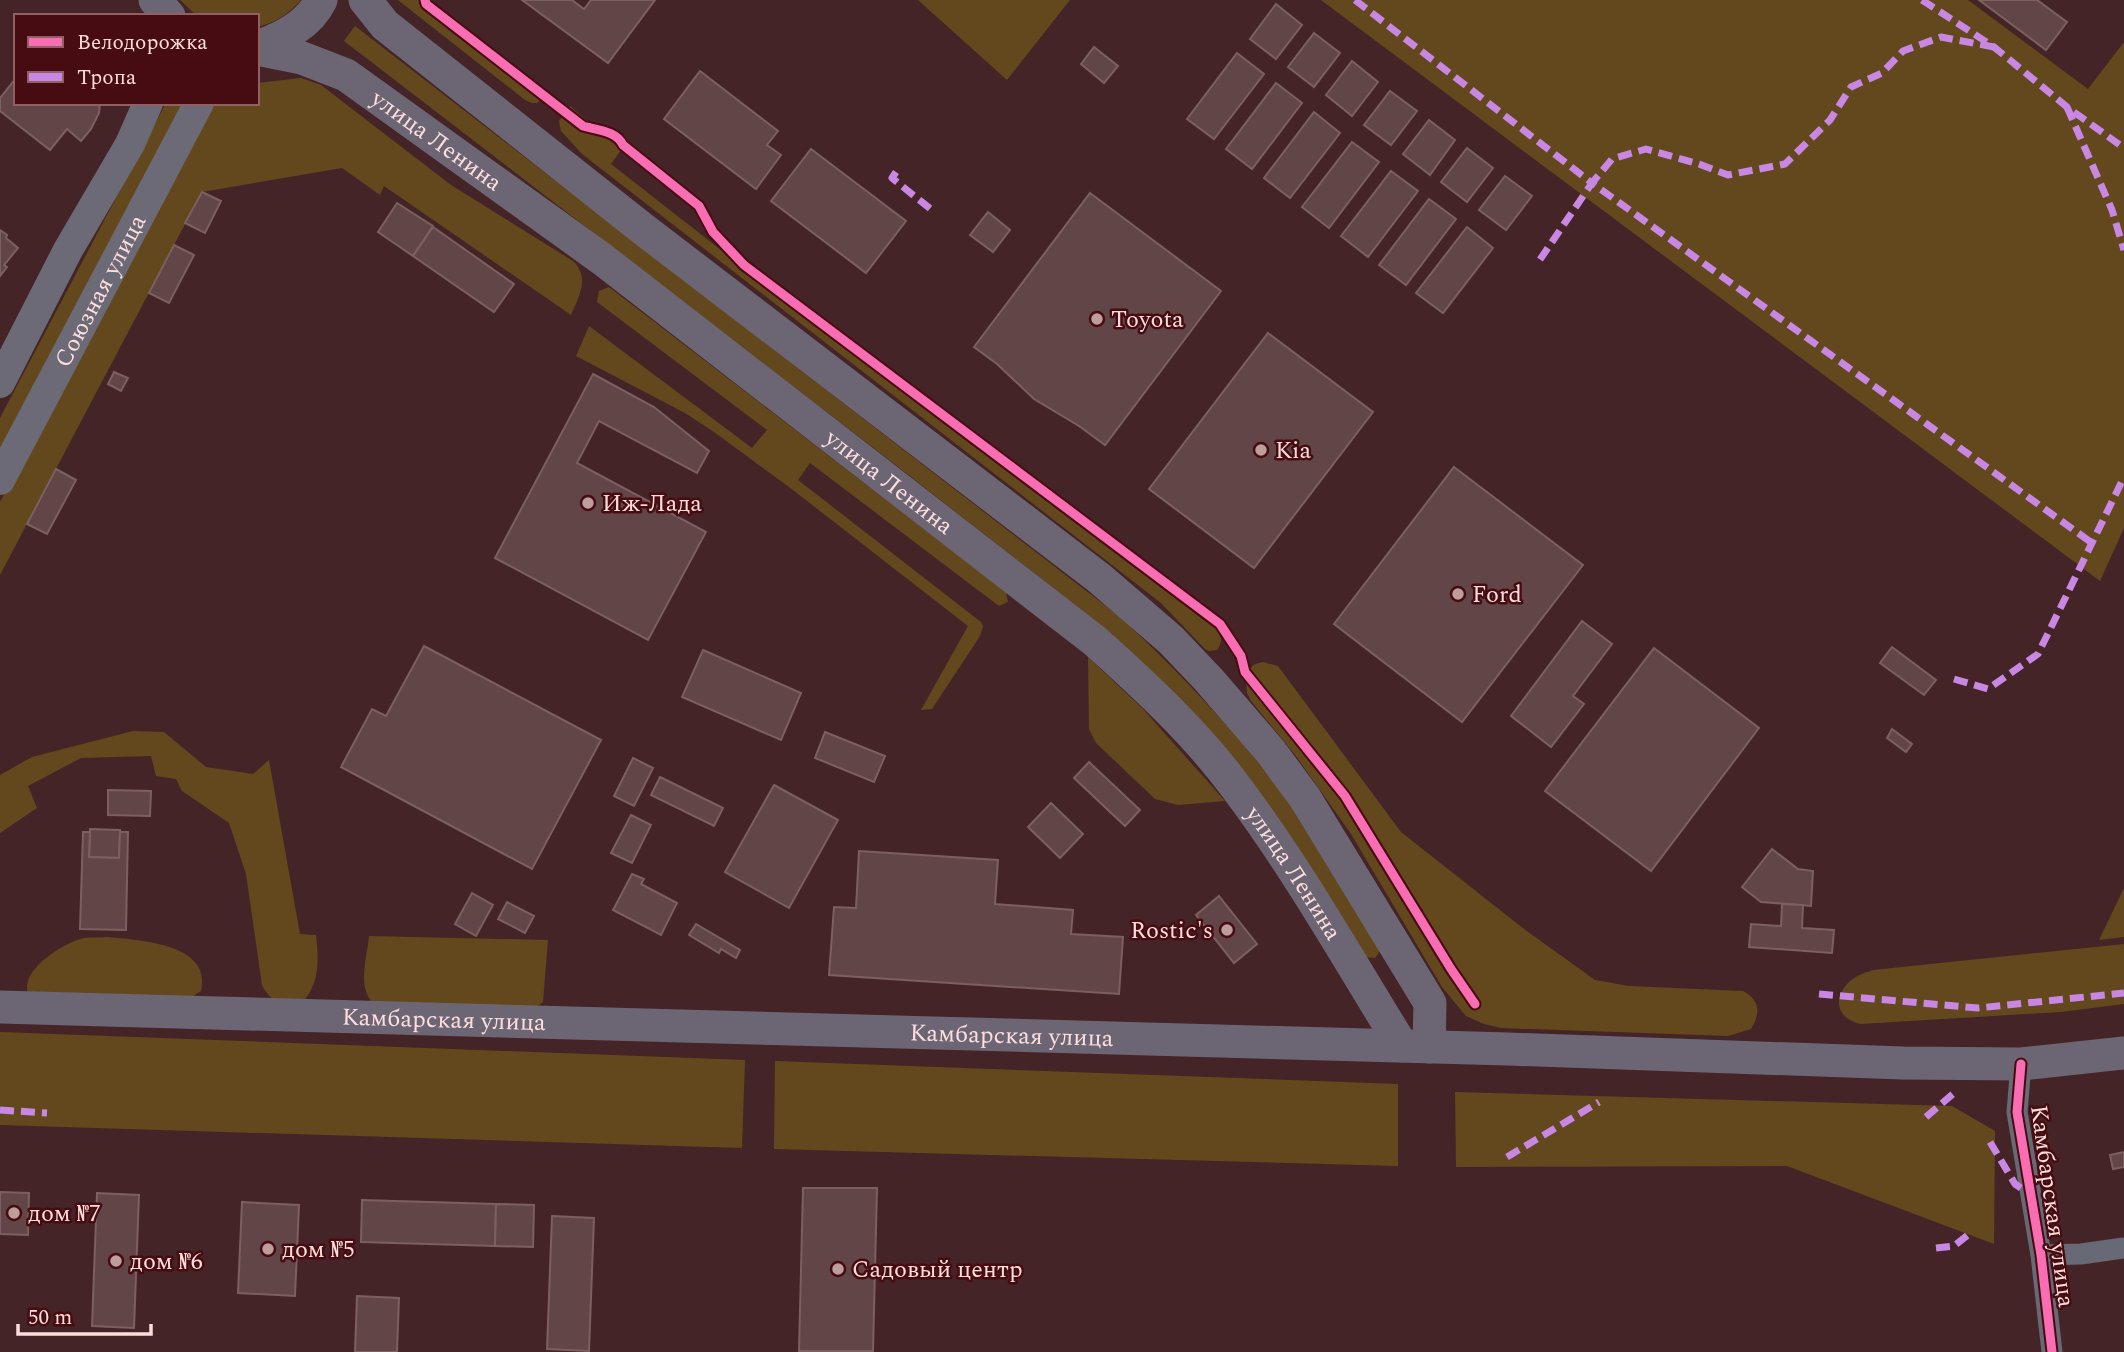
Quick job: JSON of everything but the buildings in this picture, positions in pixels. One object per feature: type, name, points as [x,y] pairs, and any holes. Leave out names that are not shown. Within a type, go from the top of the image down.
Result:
[{"type":"main road","points":[[155,0],[167,14]]},
{"type":"main road","points":[[259,47],[296,29],[321,0]]},
{"type":"main road","name":"улица Ленина","points":[[365,0],[396,33],[643,229],[1099,578],[1171,640],[1247,724],[1305,798],[1430,1003],[1451,1023],[1472,1035],[1508,1049]]},
{"type":"main road","name":"улица Ленина","points":[[259,48],[302,58],[346,75],[601,259],[1095,641],[1154,695],[1206,750],[1234,785],[1416,1047]]},
{"type":"main road","name":"Союзная улица","points":[[0,383],[68,250],[130,144],[147,105]]},
{"type":"main road","name":"Союзная улица","points":[[0,480],[198,105]]},
{"type":"main road","points":[[1416,1047],[1430,1003]]},
{"type":"main road","name":"Камбарская улица","points":[[0,1007],[1508,1049],[1803,1060],[2021,1064],[2124,1054]]},
{"type":"street","name":"Камбарская улица","points":[[2021,1064],[2017,1112],[2041,1255],[2052,1352]]},
{"type":"street","points":[[2041,1255],[2081,1254],[2124,1248]]},
{"type":"shaded area","points":[[180,0],[301,0],[281,17],[259,26],[259,14],[195,14]]},
{"type":"shaded area","points":[[398,0],[423,0],[425,5],[543,97],[537,103],[525,100]]},
{"type":"shaded area","points":[[918,0],[1070,0],[1007,80]]},
{"type":"shaded area","points":[[1321,0],[1968,0],[2088,89],[2124,42],[2124,528],[2100,581]]},
{"type":"shaded area","points":[[355,26],[1120,617],[1219,717],[1286,798],[1317,842],[1380,951],[1375,958],[1366,957],[1112,634],[344,41]]},
{"type":"shaded area","points":[[301,78],[321,85],[451,185],[573,261],[582,280],[580,294],[571,315],[384,186],[380,195],[342,168],[202,192],[0,575],[0,502],[208,105],[259,105],[259,83]]},
{"type":"shaded area","points":[[165,105],[185,105],[0,457],[0,418]]},
{"type":"shaded area","points":[[570,106],[621,150],[611,164],[927,411],[1216,629],[1221,639],[1217,650],[1205,649],[1161,603],[582,154],[561,131],[559,121]]},
{"type":"shaded area","points":[[609,287],[1006,592],[1008,602],[999,606],[810,463],[798,480],[981,622],[983,626],[980,636],[932,709],[921,710],[968,626],[714,432],[685,413],[576,356],[589,326],[752,448],[767,430],[597,302],[599,291]]},
{"type":"shaded area","points":[[1088,657],[1143,709],[1225,801],[1178,805],[1155,799],[1096,743],[1089,729]]},
{"type":"shaded area","points":[[1263,662],[1278,666],[1401,832],[1524,929],[1595,980],[1629,986],[1743,991],[1753,998],[1757,1007],[1751,1029],[1728,1036],[1501,1028],[1466,1016],[1442,987],[1351,834],[1296,756],[1251,701],[1247,693],[1245,672],[1255,664]]},
{"type":"shaded area","points":[[133,731],[164,732],[206,767],[253,774],[269,760],[300,934],[316,935],[318,954],[315,981],[300,1005],[277,1001],[262,985],[246,874],[229,823],[182,791],[176,779],[156,776],[151,756],[81,758],[28,786],[37,808],[0,833],[0,775],[32,757]]},
{"type":"shaded area","points":[[2124,888],[2124,937],[2099,940]]},
{"type":"shaded area","points":[[369,936],[548,940],[543,1002],[532,1011],[375,1005],[369,998],[364,982]]},
{"type":"shaded area","points":[[107,937],[153,943],[184,954],[196,963],[202,975],[201,991],[191,997],[28,992],[31,974],[56,951],[84,938]]},
{"type":"shaded area","points":[[2124,944],[2124,1004],[2061,1012],[1860,1024],[1847,1018],[1840,1008],[1840,996],[1848,983],[1873,970]]},
{"type":"shaded area","points":[[0,1032],[745,1060],[742,1148],[0,1125]]},
{"type":"shaded area","points":[[775,1061],[1398,1084],[1398,1166],[774,1149]]},
{"type":"shaded area","points":[[1455,1092],[1952,1106],[1995,1131],[1994,1244],[1787,1166],[1456,1167]]},
{"type":"marked path","points":[[1355,0],[1592,183],[1537,264]]},
{"type":"marked path","points":[[1922,0],[1994,47],[2067,107],[2124,148]]},
{"type":"marked path","points":[[1994,47],[1941,37],[1903,51],[1882,73],[1851,87],[1830,120],[1785,164],[1728,175],[1646,149],[1612,159],[1592,183],[2092,543]]},
{"type":"marked path","points":[[2067,107],[2112,210],[2124,250]]},
{"type":"marked path","points":[[896,172],[892,178],[933,211]]},
{"type":"marked path","points":[[1954,679],[1988,689],[2038,654],[2124,477]]},
{"type":"marked path","points":[[1819,994],[1978,1008],[2124,993]]},
{"type":"marked path","points":[[1926,1117],[1954,1093]]},
{"type":"marked path","points":[[1507,1157],[1599,1102]]},
{"type":"marked path","points":[[0,1110],[47,1113]]},
{"type":"marked path","points":[[1990,1142],[2015,1184],[2031,1195]]},
{"type":"marked path","points":[[1936,1248],[1954,1246],[1969,1234]]},
{"type":"cycle path","points":[[425,0],[426,4],[583,126],[606,132],[620,140],[699,206],[713,232],[744,265],[1220,624],[1241,656],[1245,672],[1345,796],[1475,1004]]},
{"type":"cycle path","points":[[2021,1064],[2017,1112],[2041,1255],[2052,1352]]},
{"type":"place","name":"Toyota","points":[[1097,319]]},
{"type":"place","name":"Kia","points":[[1261,450]]},
{"type":"place","name":"Иж-Лада","points":[[588,503]]},
{"type":"place","name":"Ford","points":[[1458,594]]},
{"type":"place","name":"Rostic's","points":[[1227,930]]},
{"type":"place","name":"дом №7","points":[[14,1213]]},
{"type":"place","name":"дом №5","points":[[268,1249]]},
{"type":"place","name":"дом №6","points":[[116,1261]]},
{"type":"place","name":"Садовый центр","points":[[838,1269]]}]
